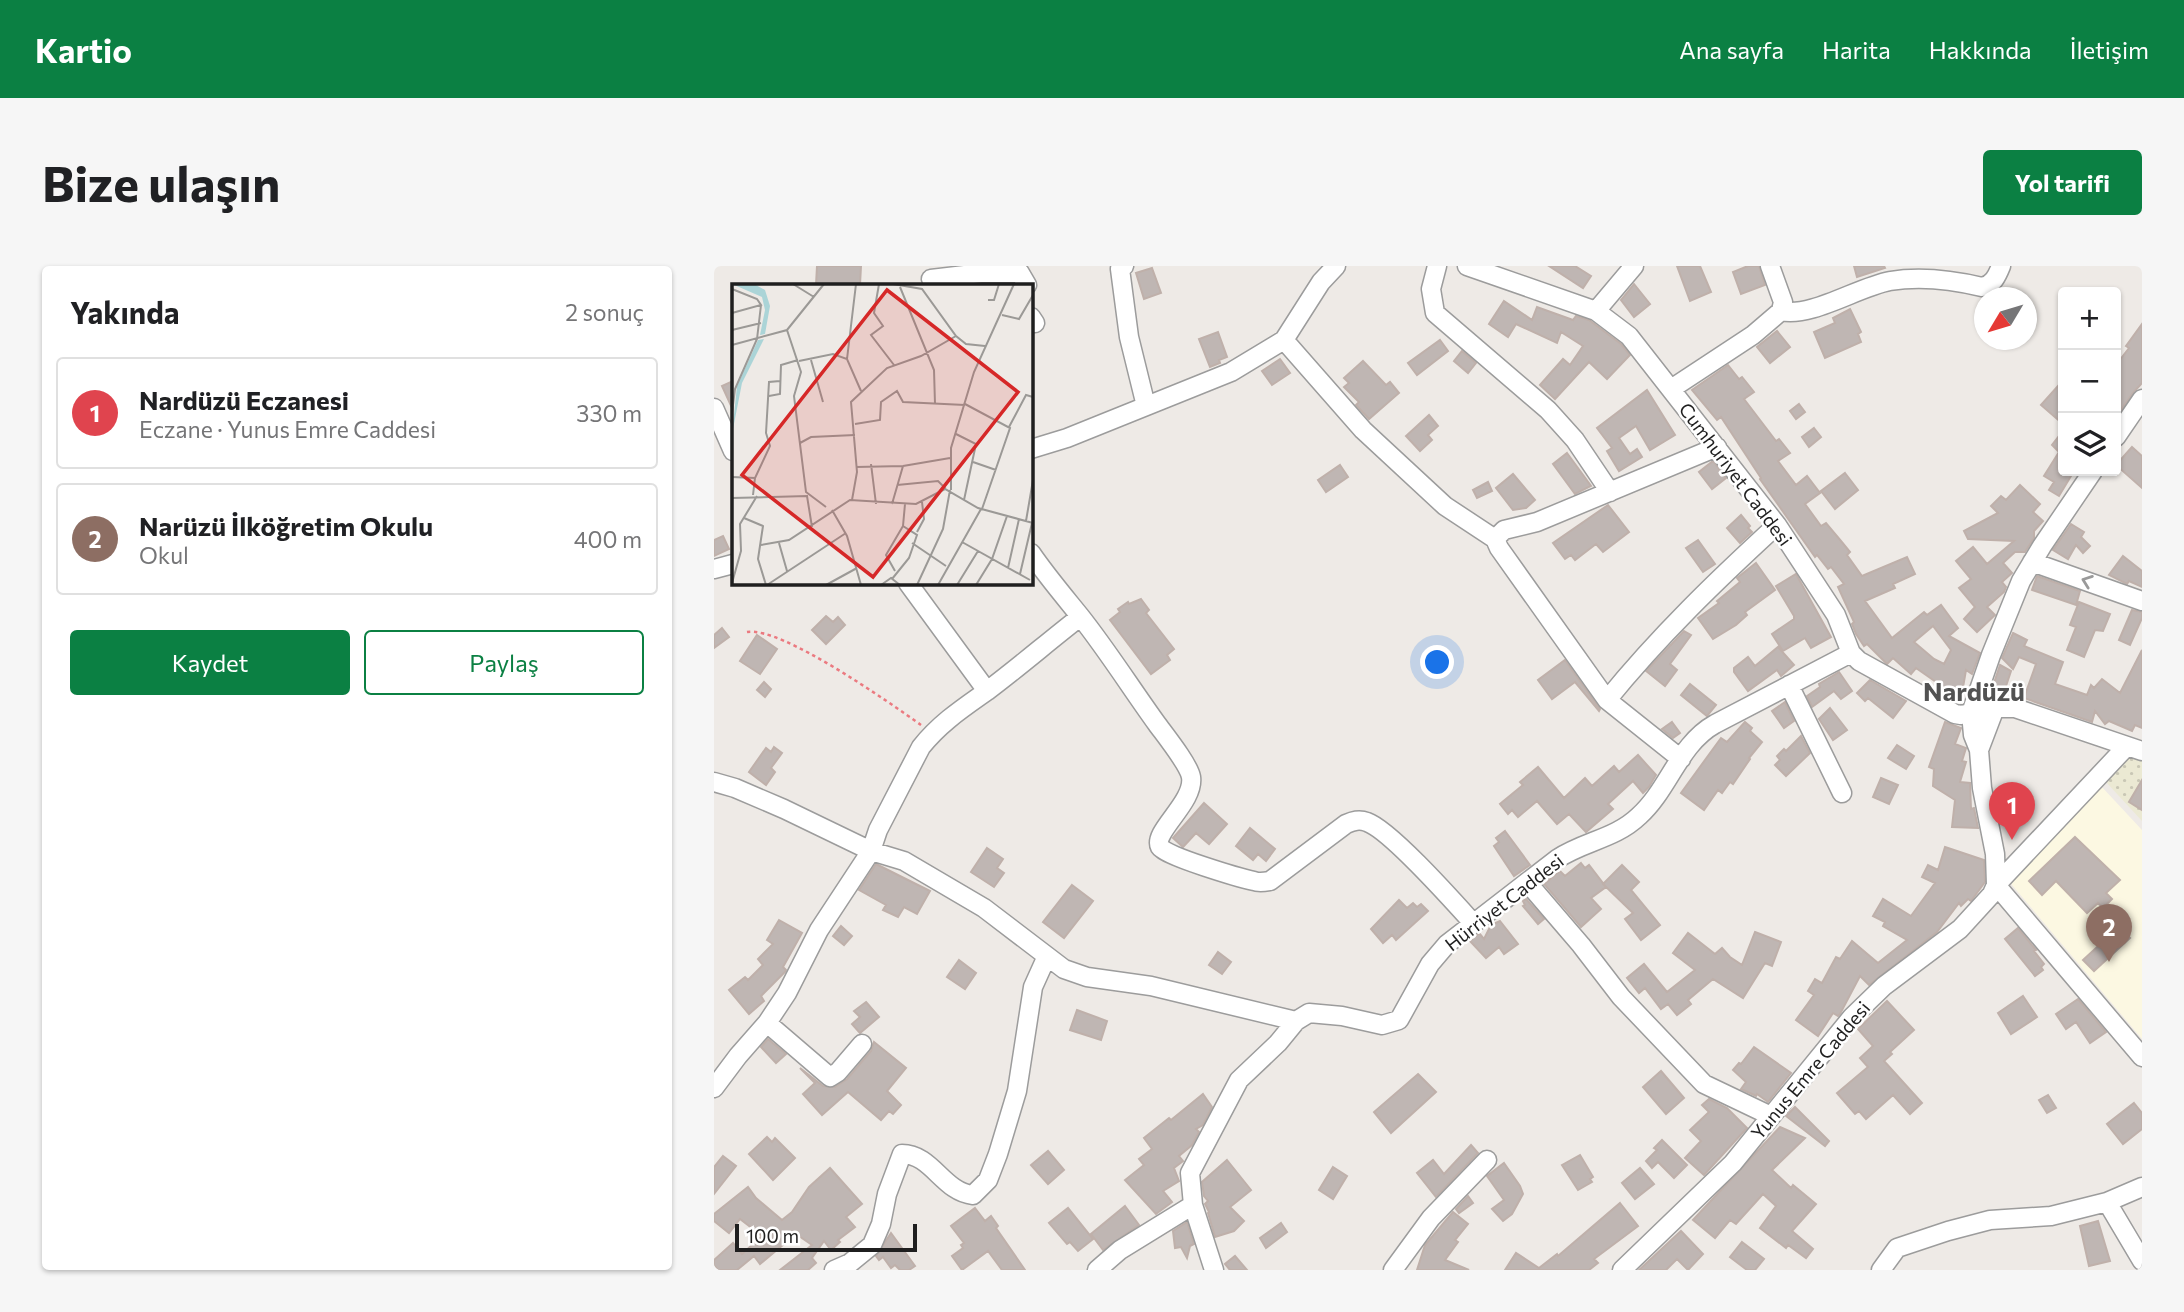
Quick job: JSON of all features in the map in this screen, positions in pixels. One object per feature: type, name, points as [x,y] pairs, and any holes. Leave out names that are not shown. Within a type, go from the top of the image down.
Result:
[{"type":"street","points":[[1124,266],[1120,269],[1129,337],[1146,406]]},
{"type":"street","points":[[1032,449],[1067,438],[1231,372],[1284,340],[1321,282],[1336,266]]},
{"type":"street","points":[[1437,266],[1431,289],[1435,313],[1555,417],[1588,457],[1609,492]]},
{"type":"street","name":"Cumhuriyet Caddesi","points":[[1468,266],[1596,311],[1629,336],[1777,525],[1836,615],[1851,653]]},
{"type":"street","points":[[1596,311],[1634,266]]},
{"type":"street","points":[[1671,389],[1753,335],[1781,312],[1783,302],[1770,266]]},
{"type":"street","points":[[1781,312],[1800,313],[1889,281],[1928,279],[1988,286],[2001,266]]},
{"type":"street","points":[[931,277],[1020,273],[1026,284]]},
{"type":"street","points":[[1284,340],[1363,430],[1445,506],[1495,539],[1608,700],[1681,759]]},
{"type":"street","points":[[2121,430],[2142,399]]},
{"type":"street","points":[[714,408],[732,449]]},
{"type":"street","points":[[1495,539],[1504,530],[1537,522],[1717,447]]},
{"type":"street","points":[[2090,476],[2021,581],[1971,713],[1972,735],[1979,750],[1982,788],[1996,854],[1996,885],[2142,1057]]},
{"type":"street","points":[[1608,700],[1649,649],[1721,576],[1777,525]]},
{"type":"street","points":[[1032,554],[1080,617],[1192,776],[1190,791],[1183,806],[1161,834],[1161,849],[1188,861],[1257,882],[1270,881],[1346,824],[1365,821],[1392,840],[1473,923]]},
{"type":"street","points":[[2032,562],[2142,601]]},
{"type":"street","points":[[714,569],[732,564]]},
{"type":"street","points":[[909,584],[987,691]]},
{"type":"street","points":[[714,1088],[788,993],[819,930],[871,850],[878,830],[921,747],[957,711],[987,691],[1080,617]]},
{"type":"street","points":[[1851,653],[1875,671],[1949,712],[1961,715],[1995,708],[2015,708],[2135,748]]},
{"type":"street","name":"Hürriyet Caddesi","points":[[1296,1021],[1310,1013],[1342,1016],[1382,1025],[1393,1024],[1399,1020],[1438,954],[1473,923],[1569,850],[1617,834],[1630,825],[1648,807],[1692,742],[1706,729],[1851,653]]},
{"type":"street","points":[[1789,685],[1842,793]]},
{"type":"street","points":[[1979,750],[1995,708]]},
{"type":"street","name":"Yunus Emre Caddesi","points":[[1622,1270],[1733,1163],[1852,1017],[1884,986],[1972,918],[1996,885],[2135,748]]},
{"type":"street","points":[[714,782],[735,788],[871,850],[904,861],[984,908],[1064,969],[1087,977],[1151,986],[1296,1021],[1278,1043],[1239,1080],[1190,1174],[1194,1205],[1214,1270]]},
{"type":"street","points":[[1527,882],[1621,997],[1704,1084],[1770,1116]]},
{"type":"street","points":[[834,1270],[850,1262],[872,1245],[902,1154],[912,1154],[928,1163],[962,1194],[973,1195],[988,1180],[1017,1091],[1033,986],[1047,956]]},
{"type":"street","points":[[767,1023],[830,1077],[838,1072],[862,1044]]},
{"type":"street","points":[[1393,1270],[1431,1218],[1487,1160]]},
{"type":"street","points":[[1881,1270],[1897,1248],[1948,1231],[1990,1220],[2051,1216],[2106,1202],[2142,1187]]},
{"type":"street","points":[[2106,1202],[2142,1262]]},
{"type":"street","points":[[1097,1270],[1120,1250],[1194,1205]]},
{"type":"path","points":[[747,632],[756,630],[797,648],[889,703],[933,733]]},
{"type":"shaded area","points":[[2142,753],[2142,821],[2106,782],[2128,759]]},
{"type":"shaded area","points":[[2101,786],[2142,830],[2142,1039],[2012,885],[2010,877]]},
{"type":"building","points":[[817,266],[861,266],[860,284],[816,284]]},
{"type":"building","points":[[1549,266],[1575,266],[1591,276],[1583,288]]},
{"type":"building","points":[[1677,266],[1700,266],[1711,292],[1690,301]]},
{"type":"building","points":[[1748,266],[1759,266],[1765,285],[1741,294],[1733,272]]},
{"type":"building","points":[[1854,266],[1884,266],[1885,268],[1857,277]]},
{"type":"building","points":[[1152,268],[1161,293],[1144,299],[1136,273]]},
{"type":"building","points":[[1634,284],[1650,304],[1634,317],[1621,300]]},
{"type":"building","points":[[1504,301],[1532,320],[1537,307],[1573,320],[1576,316],[1589,320],[1621,344],[1630,355],[1607,379],[1589,362],[1555,399],[1540,385],[1563,359],[1570,365],[1583,346],[1561,332],[1557,343],[1516,324],[1508,337],[1489,324]]},
{"type":"building","points":[[1850,309],[1861,332],[1858,334],[1861,342],[1825,358],[1814,332],[1835,323],[1833,318]]},
{"type":"building","points":[[2142,324],[2142,383],[2121,410],[2121,358],[2129,348],[2126,346]]},
{"type":"building","points":[[1777,331],[1790,347],[1770,363],[1757,347]]},
{"type":"building","points":[[1218,332],[1227,357],[1210,367],[1199,339]]},
{"type":"building","points":[[1440,340],[1448,351],[1417,375],[1408,363]]},
{"type":"building","points":[[1462,351],[1476,363],[1468,373],[1454,361]]},
{"type":"building","points":[[1280,359],[1290,373],[1272,385],[1262,371]]},
{"type":"building","points":[[1363,361],[1386,385],[1390,382],[1399,393],[1369,419],[1356,405],[1359,402],[1344,387],[1349,383],[1344,378]]},
{"type":"building","points":[[1728,365],[1739,379],[1742,377],[1754,392],[1744,399],[1776,441],[1779,439],[1790,453],[1778,461],[1796,485],[1807,476],[1820,493],[1805,504],[1821,526],[1826,523],[1850,552],[1847,555],[1862,576],[1907,557],[1915,574],[1893,584],[1895,588],[1865,601],[1892,638],[1924,612],[1927,615],[1941,605],[1958,628],[1949,636],[1980,653],[1972,674],[1966,670],[1962,693],[1949,691],[1916,668],[1911,674],[1893,658],[1887,664],[1867,644],[1864,646],[1856,634],[1852,624],[1854,622],[1838,587],[1844,584],[1831,567],[1828,569],[1817,555],[1815,557],[1760,479],[1721,417],[1717,420],[1692,390]],"holes":[[[1933,626],[1951,650],[1944,664],[1914,642]]]},
{"type":"building","points":[[732,381],[732,408],[722,386]]},
{"type":"building","points":[[2058,386],[2058,420],[2041,405]]},
{"type":"building","points":[[1647,390],[1675,435],[1650,450],[1636,426],[1619,438],[1630,454],[1637,449],[1642,457],[1619,471],[1607,451],[1612,448],[1597,428]]},
{"type":"building","points":[[1799,404],[1805,412],[1796,419],[1790,411]]},
{"type":"building","points":[[1429,415],[1438,426],[1428,435],[1432,440],[1420,451],[1406,436]]},
{"type":"building","points":[[1814,428],[1821,437],[1809,447],[1802,437]]},
{"type":"building","points":[[2058,437],[2058,451],[2052,445]]},
{"type":"building","points":[[2132,447],[2142,456],[2142,488],[2121,469],[2121,459]]},
{"type":"building","points":[[1567,453],[1591,486],[1575,494],[1553,464]]},
{"type":"building","points":[[2058,454],[2058,476],[2071,476],[2059,496],[2049,490],[2054,482],[2044,476]]},
{"type":"building","points":[[1713,461],[1726,478],[1712,489],[1699,472]]},
{"type":"building","points":[[1340,465],[1348,477],[1326,492],[1318,480]]},
{"type":"building","points":[[1845,473],[1858,490],[1835,509],[1821,491]]},
{"type":"building","points":[[1513,474],[1535,500],[1526,508],[1513,510],[1496,488]]},
{"type":"building","points":[[1488,482],[1492,491],[1477,498],[1473,490]]},
{"type":"building","points":[[2020,485],[2040,504],[2033,512],[2043,521],[2034,531],[2034,538],[2025,552],[2015,552],[2003,563],[2012,573],[2002,582],[2006,587],[2004,592],[1987,607],[1995,615],[1977,632],[1964,619],[1975,607],[1959,588],[1971,579],[1956,561],[1973,547],[1987,564],[2014,541],[1968,539],[1964,531],[1998,513],[1991,506],[2001,496],[2006,500]]},
{"type":"building","points":[[1608,505],[1629,532],[1603,552],[1596,544],[1575,560],[1571,555],[1565,559],[1553,543]]},
{"type":"building","points":[[1741,515],[1752,532],[1740,543],[1727,528]]},
{"type":"building","points":[[2071,524],[2084,532],[2081,537],[2090,546],[2083,553],[2076,545],[2068,559],[2053,550]]},
{"type":"building","points":[[723,536],[729,549],[714,556],[714,540]]},
{"type":"building","points":[[1698,540],[1715,564],[1703,572],[1686,548]]},
{"type":"building","points":[[2123,556],[2142,571],[2142,587],[2129,581],[2127,584],[2109,575]]},
{"type":"building","points":[[1756,563],[1775,590],[1745,612],[1747,615],[1736,625],[1713,639],[1698,618],[1719,603],[1717,601],[1740,582],[1737,578]]},
{"type":"building","points":[[1796,574],[1831,637],[1811,648],[1805,638],[1783,651],[1772,634],[1794,619],[1794,616],[1776,586]]},
{"type":"building","points":[[2037,576],[2080,591],[2076,605],[2032,590]]},
{"type":"building","points":[[1141,599],[1149,610],[1146,613],[1174,649],[1167,655],[1170,660],[1151,674],[1110,620],[1120,612],[1118,609],[1128,602],[1129,604]]},
{"type":"building","points":[[2079,602],[2110,614],[2103,631],[2095,630],[2084,657],[2067,650],[2076,627],[2070,625]]},
{"type":"building","points":[[2132,610],[2142,612],[2142,618],[2130,645],[2119,640]]},
{"type":"building","points":[[826,616],[833,622],[838,617],[845,625],[826,644],[812,630]]},
{"type":"building","points":[[722,628],[729,637],[714,648],[714,635]]},
{"type":"building","points":[[1684,631],[1691,635],[1670,664],[1677,670],[1665,686],[1646,671]]},
{"type":"building","points":[[2013,633],[2027,640],[2024,646],[2063,662],[2055,684],[2087,695],[2091,685],[2094,688],[2102,679],[2120,693],[2142,650],[2142,728],[2135,725],[2132,731],[2109,721],[2105,724],[2095,711],[2092,722],[2024,698],[2036,664],[2019,657],[2013,669],[2002,658]]},
{"type":"building","points":[[757,635],[777,649],[760,674],[740,661]]},
{"type":"building","points":[[1778,647],[1794,665],[1781,676],[1777,670],[1748,691],[1734,668],[1748,657],[1755,666]]},
{"type":"building","points":[[1565,660],[1599,711],[1575,682],[1552,699],[1538,680]]},
{"type":"building","points":[[2000,665],[2011,671],[2004,692],[1992,689]]},
{"type":"building","points":[[1839,672],[1852,691],[1841,699],[1834,691],[1812,707],[1807,696],[1820,687],[1819,684]]},
{"type":"building","points":[[1870,680],[1906,701],[1893,718],[1868,698],[1865,701],[1857,693]]},
{"type":"building","points":[[764,682],[771,689],[765,697],[757,690]]},
{"type":"building","points":[[1690,684],[1716,705],[1707,716],[1681,695]]},
{"type":"building","points":[[1785,702],[1794,721],[1784,728],[1772,711]]},
{"type":"building","points":[[1830,708],[1847,730],[1833,740],[1819,719]]},
{"type":"building","points":[[1672,722],[1680,733],[1673,738],[1662,729]]},
{"type":"building","points":[[1745,722],[1762,742],[1733,784],[1730,782],[1722,793],[1718,790],[1704,810],[1681,793],[1721,738],[1727,742]]},
{"type":"building","points":[[1945,722],[1961,728],[1955,744],[1966,748],[1962,761],[1966,762],[1960,782],[1970,783],[1971,809],[1974,808],[1978,828],[1952,827],[1955,800],[1933,786],[1934,769],[1929,767]]},
{"type":"building","points":[[1801,736],[1810,753],[1786,776],[1775,765],[1780,760],[1777,756]]},
{"type":"building","points":[[1897,745],[1914,756],[1906,769],[1888,758]]},
{"type":"building","points":[[774,747],[782,753],[771,768],[775,772],[766,785],[749,772],[766,748],[771,752]]},
{"type":"building","points":[[1638,755],[1656,775],[1649,787],[1643,793],[1633,781],[1608,804],[1613,809],[1586,832],[1569,814],[1557,824],[1537,801],[1518,817],[1512,810],[1508,814],[1500,804],[1523,785],[1520,782],[1538,767],[1564,798],[1585,778],[1592,786],[1614,766],[1619,772]]},
{"type":"building","points":[[1881,778],[1898,785],[1889,804],[1873,797]]},
{"type":"building","points":[[2142,780],[2142,810],[2129,802]]},
{"type":"building","points":[[1204,803],[1227,824],[1209,844],[1196,833],[1183,847],[1173,838]]},
{"type":"building","points":[[1250,828],[1275,849],[1266,861],[1258,854],[1253,860],[1236,846]]},
{"type":"building","points":[[1505,831],[1530,865],[1514,876],[1494,846],[1499,842],[1496,838]]},
{"type":"building","points":[[2075,837],[2120,880],[2106,893],[2112,899],[2103,908],[2098,903],[2087,913],[2056,881],[2042,895],[2029,881]]},
{"type":"building","points":[[1945,847],[1984,860],[1985,882],[1971,901],[1968,899],[1961,906],[1959,903],[1937,932],[1869,985],[1860,976],[1840,1014],[1838,1016],[1833,1013],[1818,1036],[1796,1020],[1814,995],[1808,991],[1815,979],[1822,983],[1836,957],[1840,959],[1852,941],[1878,963],[1907,940],[1883,926],[1885,922],[1873,916],[1883,899],[1911,916],[1935,883],[1922,877],[1928,865],[1938,870]]},
{"type":"building","points":[[987,848],[1003,859],[997,868],[1004,873],[994,887],[971,872]]},
{"type":"building","points":[[1581,863],[1585,868],[1589,865],[1606,887],[1591,898],[1601,909],[1581,927],[1544,884],[1560,871],[1565,876]]},
{"type":"building","points":[[876,864],[930,891],[917,914],[904,907],[898,917],[883,910],[886,905],[859,890]]},
{"type":"building","points":[[1622,865],[1639,882],[1631,890],[1660,925],[1641,940],[1625,919],[1633,913],[1603,884]]},
{"type":"building","points":[[1072,885],[1093,901],[1064,938],[1043,922]]},
{"type":"building","points":[[1526,899],[1544,919],[1538,924],[1523,906]]},
{"type":"building","points":[[1399,900],[1407,908],[1413,903],[1417,907],[1421,904],[1428,911],[1396,940],[1392,935],[1383,943],[1371,929]]},
{"type":"building","points":[[779,920],[802,933],[783,967],[785,972],[761,996],[764,1001],[749,1014],[729,990],[745,977],[748,980],[763,965],[758,959],[773,944],[767,940]]},
{"type":"building","points":[[1500,921],[1518,944],[1504,954],[1499,947],[1486,958],[1470,941],[1479,933],[1484,939],[1491,925]]},
{"type":"building","points":[[841,926],[852,936],[844,945],[833,936]]},
{"type":"building","points":[[2119,927],[2130,938],[2094,971],[2083,960]]},
{"type":"building","points":[[2018,928],[2044,964],[2041,967],[2043,970],[2035,976],[2005,939]]},
{"type":"building","points":[[1755,932],[1781,942],[1772,966],[1765,963],[1743,998],[1713,979],[1688,1000],[1691,1004],[1677,1015],[1668,1004],[1661,1009],[1645,988],[1639,993],[1627,978],[1644,964],[1667,992],[1695,970],[1673,953],[1688,933],[1715,954],[1722,948],[1742,965]]},
{"type":"building","points":[[1218,952],[1231,962],[1222,974],[1209,965]]},
{"type":"building","points":[[959,960],[976,973],[965,989],[947,977]]},
{"type":"building","points":[[2023,996],[2037,1017],[2011,1034],[1998,1013]]},
{"type":"building","points":[[2078,999],[2106,1032],[2090,1043],[2076,1022],[2066,1029],[2056,1014]]},
{"type":"building","points":[[1887,1001],[1914,1030],[1884,1061],[1922,1103],[1910,1114],[1893,1095],[1866,1119],[1859,1111],[1855,1114],[1837,1093],[1868,1067],[1860,1058],[1873,1046],[1858,1029]]},
{"type":"building","points":[[866,1002],[879,1017],[860,1033],[852,1024],[860,1017],[854,1011]]},
{"type":"building","points":[[1077,1010],[1107,1021],[1101,1040],[1070,1030]]},
{"type":"building","points":[[768,1039],[786,1054],[776,1063],[761,1047]]},
{"type":"building","points":[[874,1042],[906,1068],[887,1091],[901,1105],[893,1114],[889,1111],[881,1120],[848,1092],[822,1115],[803,1094],[815,1083],[800,1068],[823,1086],[835,1087],[847,1079],[871,1051]]},
{"type":"building","points":[[1754,1047],[1791,1073],[1768,1102],[1757,1094],[1756,1096],[1741,1089],[1746,1082],[1733,1070]]},
{"type":"building","points":[[1661,1071],[1684,1098],[1666,1114],[1643,1087]]},
{"type":"building","points":[[1418,1074],[1436,1092],[1391,1133],[1374,1112]]},
{"type":"building","points":[[1203,1094],[1212,1107],[1203,1125],[1196,1129],[1199,1132],[1192,1145],[1179,1156],[1183,1161],[1174,1168],[1179,1181],[1163,1191],[1172,1202],[1156,1214],[1125,1180],[1144,1165],[1139,1159],[1152,1149],[1144,1138]]},
{"type":"building","points":[[2048,1095],[2056,1108],[2047,1113],[2039,1100]]},
{"type":"building","points":[[1709,1099],[1727,1108],[1747,1128],[1704,1175],[1685,1158],[1701,1141],[1690,1130],[1709,1112],[1702,1105]]},
{"type":"building","points":[[2134,1103],[2142,1113],[2142,1129],[2123,1144],[2107,1124]]},
{"type":"building","points":[[1795,1107],[1829,1141],[1825,1146],[1786,1116]]},
{"type":"building","points":[[1780,1127],[1805,1138],[1772,1170],[1791,1188],[1793,1185],[1816,1204],[1792,1231],[1813,1249],[1806,1258],[1788,1245],[1786,1248],[1760,1228],[1776,1206],[1763,1194],[1736,1224],[1730,1220],[1715,1238],[1693,1220]]},
{"type":"building","points":[[767,1137],[772,1142],[775,1138],[795,1158],[773,1180],[749,1154]]},
{"type":"building","points":[[1662,1140],[1687,1165],[1674,1178],[1658,1162],[1652,1168],[1646,1161]]},
{"type":"building","points":[[1471,1145],[1478,1153],[1436,1197],[1417,1173],[1433,1160],[1444,1174]]},
{"type":"building","points":[[1048,1151],[1064,1170],[1048,1184],[1031,1165]]},
{"type":"building","points":[[1580,1155],[1593,1177],[1590,1179],[1592,1182],[1578,1190],[1562,1165]]},
{"type":"building","points":[[723,1156],[736,1166],[714,1194],[714,1167]]},
{"type":"building","points":[[1227,1160],[1251,1190],[1230,1207],[1244,1221],[1234,1231],[1215,1237],[1205,1204],[1208,1201],[1204,1196],[1202,1182]]},
{"type":"building","points":[[1504,1163],[1523,1194],[1512,1214],[1503,1221],[1492,1209],[1504,1200],[1487,1176]]},
{"type":"building","points":[[1333,1167],[1347,1176],[1333,1199],[1319,1190]]},
{"type":"building","points":[[830,1168],[862,1204],[846,1217],[855,1227],[838,1240],[840,1242],[831,1250],[824,1241],[812,1258],[816,1263],[808,1270],[780,1270],[812,1245],[796,1234],[760,1264],[754,1256],[737,1270],[718,1270],[714,1260],[733,1243],[742,1254],[762,1236],[740,1219],[729,1233],[714,1221],[714,1214],[748,1187],[756,1198],[782,1220],[792,1212],[809,1187]]},
{"type":"building","points":[[1640,1168],[1654,1184],[1635,1199],[1622,1183]]},
{"type":"building","points":[[1468,1196],[1473,1203],[1459,1213],[1456,1209]]},
{"type":"building","points":[[1620,1203],[1638,1226],[1594,1259],[1598,1263],[1589,1270],[1505,1270],[1516,1253],[1539,1268],[1557,1254],[1558,1256]]},
{"type":"building","points":[[1125,1206],[1139,1225],[1103,1250],[1091,1234]]},
{"type":"building","points":[[975,1208],[985,1221],[991,1216],[998,1226],[996,1228],[1025,1270],[1002,1270],[988,1251],[962,1270],[952,1256],[963,1248],[961,1245],[964,1243],[951,1226]]},
{"type":"building","points":[[1068,1208],[1093,1239],[1078,1251],[1070,1242],[1067,1244],[1049,1223]]},
{"type":"building","points":[[1453,1212],[1468,1224],[1455,1240],[1458,1242],[1445,1260],[1469,1270],[1417,1270],[1425,1245]]},
{"type":"building","points":[[2098,1221],[2110,1261],[2089,1266],[2080,1226]]},
{"type":"building","points":[[1187,1222],[1194,1244],[1190,1246],[1187,1258],[1181,1247],[1175,1248],[1173,1231]]},
{"type":"building","points":[[1281,1223],[1287,1232],[1266,1248],[1260,1238]]},
{"type":"building","points":[[1681,1231],[1703,1254],[1688,1270],[1677,1259],[1666,1270],[1639,1270]]},
{"type":"building","points":[[891,1233],[915,1266],[909,1270],[900,1270],[895,1265],[891,1268],[883,1257],[879,1260],[876,1256]]},
{"type":"building","points":[[1742,1242],[1764,1259],[1755,1270],[1747,1270],[1730,1257]]},
{"type":"building","points":[[1235,1256],[1247,1270],[1230,1270],[1225,1264]]},
{"type":"place","name":"Nardüzü Eczanesi","points":[[2012,840]]},
{"type":"place","name":"Narüzü İlköğretim Okulu","points":[[2109,962]]},
{"type":"district","name":"Nardüzü","points":[[1974,690]]}]
